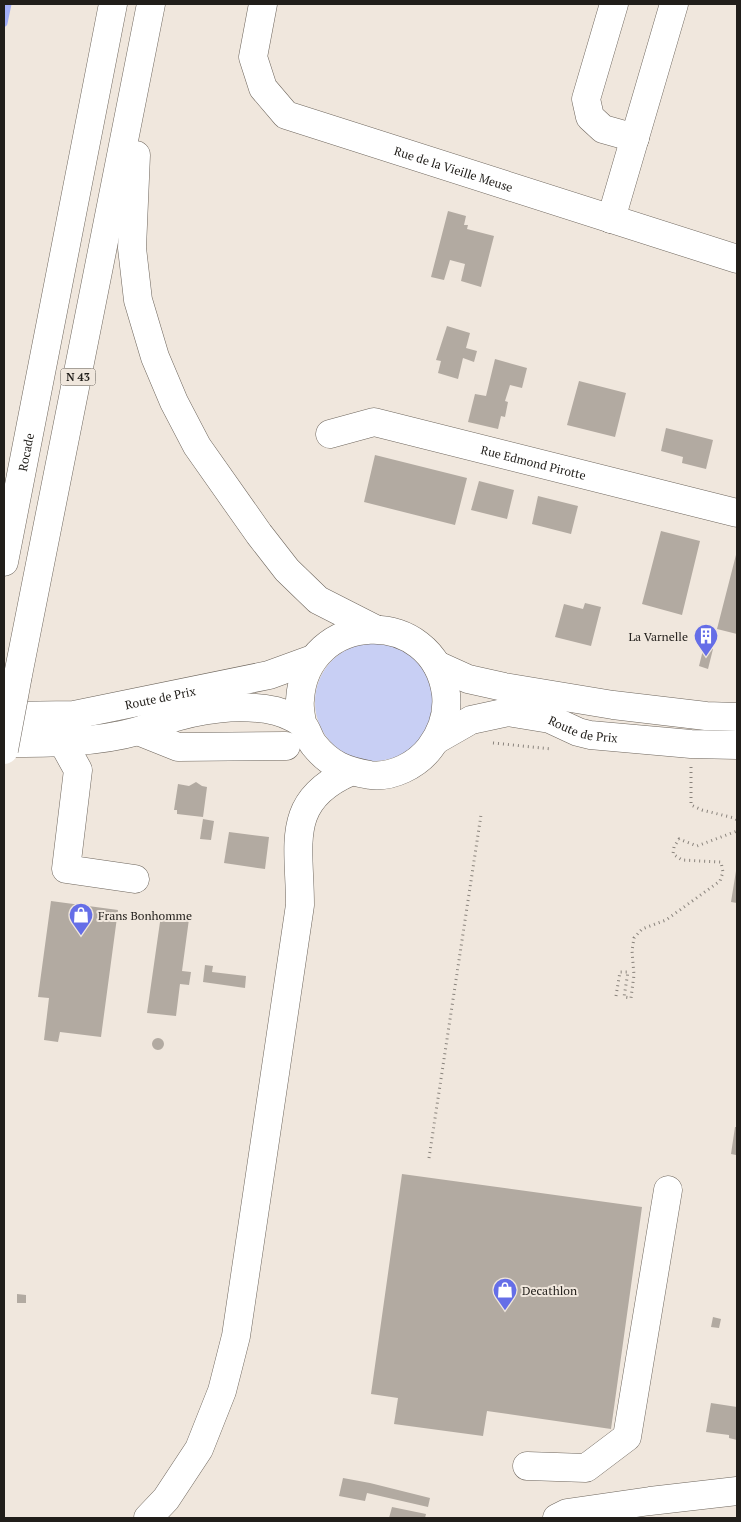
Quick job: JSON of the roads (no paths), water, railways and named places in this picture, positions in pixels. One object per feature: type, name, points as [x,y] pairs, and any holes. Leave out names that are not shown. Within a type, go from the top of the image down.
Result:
[{"type":"main road","name":"Rocade","points":[[4,562],[112,4]]},
{"type":"main road","name":"N 43","points":[[4,750],[152,4]]},
{"type":"main road","name":"Rue de la Vieille Meuse","points":[[263,4],[253,57],[263,88],[286,115],[737,259]]},
{"type":"main road","points":[[614,4],[586,99],[590,117],[603,129],[635,138]]},
{"type":"main road","points":[[611,219],[674,4]]},
{"type":"main road","points":[[138,79],[132,248],[138,300],[155,357],[174,402],[197,446],[287,570],[318,600],[374,629]]},
{"type":"main road","name":"Rue Edmond Pirotte","points":[[330,434],[374,422],[737,513]]},
{"type":"main road","name":"Route de Prix","points":[[374,629],[399,634],[420,646],[436,665],[444,683],[447,703],[444,722],[436,740],[426,754],[397,772],[374,776],[350,772],[329,761],[313,744],[302,723],[299,701],[303,679],[313,659],[330,643],[351,632],[374,629]]},
{"type":"main road","name":"Route de Prix","points":[[4,716],[74,715],[118,707],[269,675],[313,659]]},
{"type":"main road","name":"Route de Prix","points":[[436,665],[468,679],[504,687],[613,705],[706,716],[737,717]]},
{"type":"main road","name":"Route de Prix","points":[[4,743],[91,739],[138,731],[164,721],[204,711],[246,706],[278,712],[302,723]]},
{"type":"main road","points":[[118,707],[62,741],[78,770],[66,869],[135,879]]},
{"type":"main road","name":"Route de Prix","points":[[436,740],[471,720],[508,712],[550,719],[578,732],[590,735],[690,744],[737,745]]},
{"type":"main road","points":[[138,731],[178,746],[286,746]]},
{"type":"main road","points":[[148,1518],[166,1498],[199,1449],[222,1391],[236,1336],[300,905],[298,846],[303,812],[314,795],[332,780],[350,772]]},
{"type":"main road","points":[[527,1466],[586,1468],[627,1438],[668,1190]]},
{"type":"main road","points":[[557,1518],[567,1513],[650,1501],[737,1492]]},
{"type":"waterway","points":[[4,23],[8,4]]},
{"type":"place","name":"La Varnelle","points":[[706,657]]},
{"type":"place","name":"Frans Bonhomme","points":[[81,936]]},
{"type":"place","name":"Decathlon","points":[[505,1311]]}]
